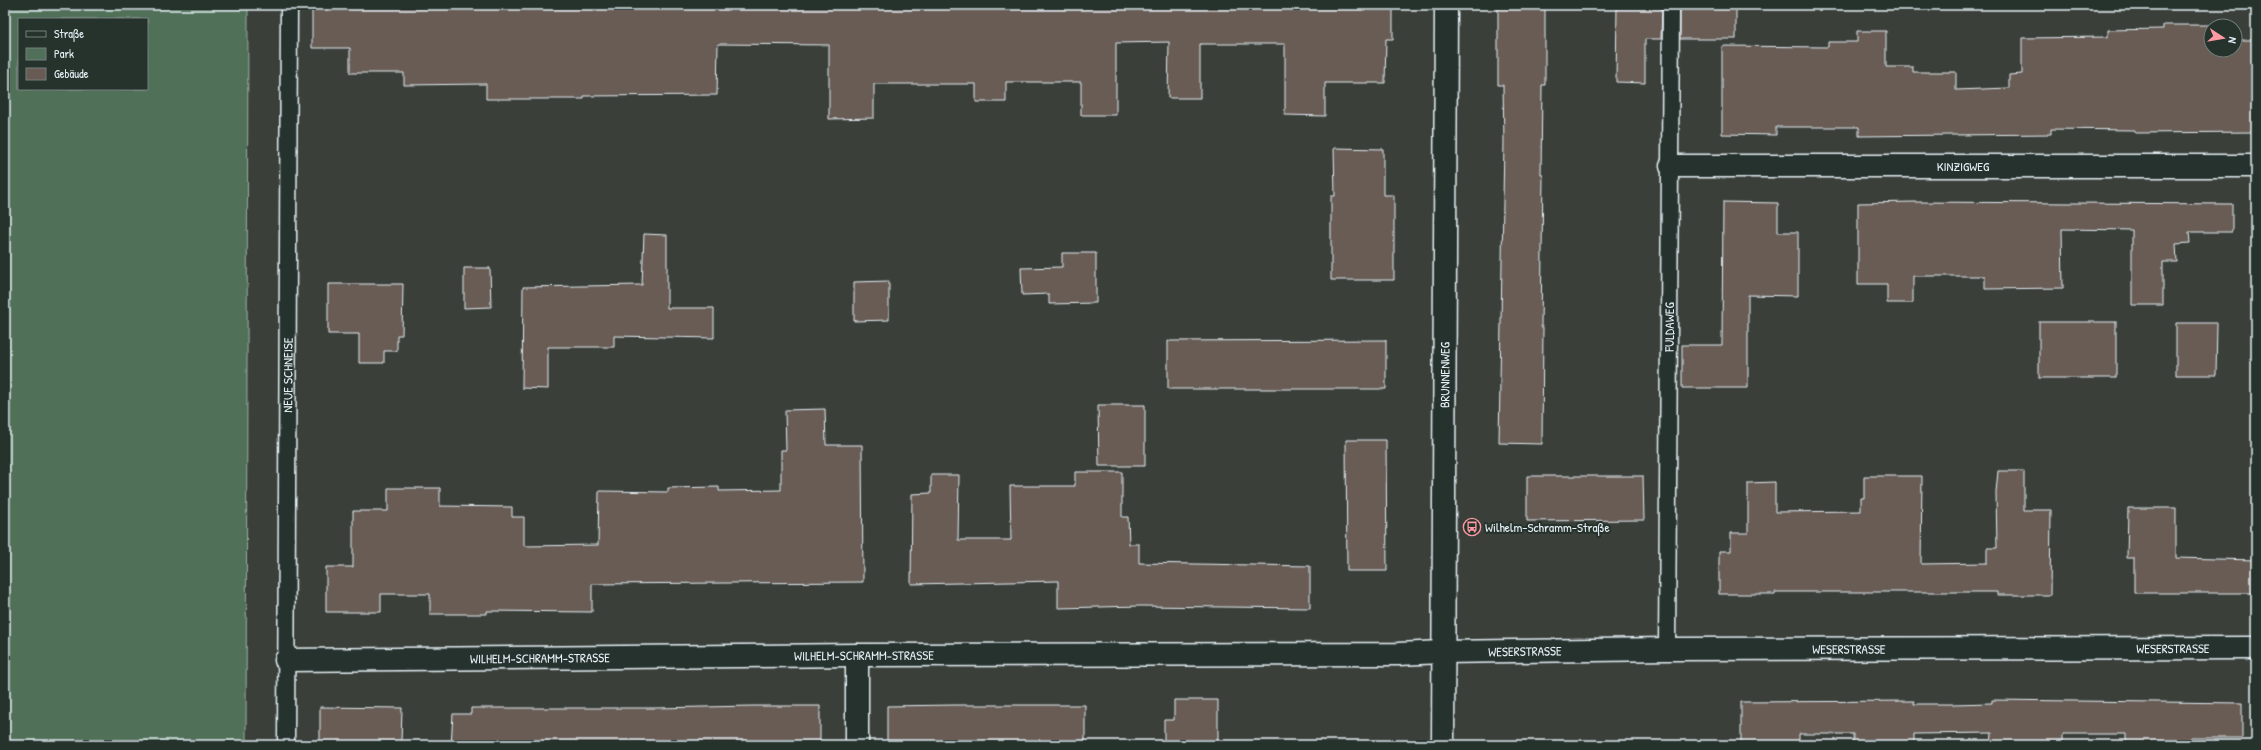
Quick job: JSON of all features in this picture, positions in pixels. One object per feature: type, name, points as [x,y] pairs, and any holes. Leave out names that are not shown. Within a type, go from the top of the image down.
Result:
[{"type":"street","name":"BRUNNENWEG","points":[[1443,745],[1442,652],[1446,5]]},
{"type":"street","name":"KINZIGWEG","points":[[1671,166],[2256,166]]},
{"type":"street","name":"WESERSTRASSE","points":[[1442,652],[1667,649],[2256,648]]},
{"type":"street","name":"WILHELM-SCHRAMM-STRASSE","points":[[286,660],[857,655],[1398,654],[1442,652]]},
{"type":"street","points":[[857,655],[857,745]]},
{"type":"lane","name":"NEUE SCHNEISE","points":[[286,745],[288,5]]},
{"type":"lane","name":"FULDAWEG","points":[[1667,649],[1671,5]]},
{"type":"green space","points":[[5,5],[248,5],[246,745],[5,745]]},
{"type":"building","points":[[312,5],[1393,5],[1393,39],[1386,39],[1385,83],[1325,83],[1325,116],[1285,115],[1285,44],[1200,44],[1200,98],[1168,98],[1169,42],[1116,43],[1116,115],[1081,115],[1081,82],[1006,82],[1006,102],[976,102],[976,84],[874,84],[874,118],[829,119],[829,45],[718,44],[717,95],[584,96],[584,99],[486,99],[486,84],[404,85],[404,73],[350,73],[350,48],[312,48]]},
{"type":"building","points":[[1498,5],[1545,5],[1545,85],[1542,85],[1541,175],[1543,175],[1541,327],[1543,327],[1542,444],[1499,443],[1504,141],[1503,85],[1498,85]]},
{"type":"building","points":[[1617,5],[1662,5],[1661,39],[1645,39],[1645,83],[1616,82]]},
{"type":"building","points":[[1680,5],[1736,5],[1736,39],[1680,39]]},
{"type":"building","points":[[2163,25],[2203,25],[2203,58],[2243,58],[2243,40],[2256,40],[2254,132],[2135,133],[2135,130],[2051,129],[2051,134],[1859,136],[1859,127],[1776,127],[1776,135],[1722,134],[1722,46],[1828,47],[1828,42],[1857,42],[1857,31],[1886,31],[1886,67],[1913,67],[1913,72],[1956,72],[1956,90],[2009,88],[2009,75],[2022,74],[2022,38],[2108,37],[2108,30],[2163,29]]},
{"type":"building","points":[[1334,148],[1383,149],[1383,195],[1394,195],[1394,280],[1331,280],[1331,196],[1335,196]]},
{"type":"building","points":[[1723,202],[1778,203],[1778,232],[1798,232],[1798,296],[1748,295],[1748,388],[1682,388],[1682,345],[1722,345]]},
{"type":"building","points":[[1858,203],[2232,204],[2232,232],[2189,232],[2190,243],[2176,244],[2177,262],[2163,262],[2163,305],[2132,305],[2132,230],[2062,229],[2063,288],[1985,289],[1985,276],[1913,276],[1913,303],[1887,303],[1887,284],[1858,284]]},
{"type":"building","points":[[644,234],[667,235],[667,308],[714,308],[714,338],[614,336],[614,347],[548,347],[548,389],[522,388],[523,287],[642,285]]},
{"type":"building","points":[[1062,253],[1096,253],[1096,303],[1049,304],[1049,294],[1022,295],[1021,268],[1062,267]]},
{"type":"building","points":[[464,268],[490,268],[491,307],[464,308]]},
{"type":"building","points":[[889,281],[889,320],[854,321],[854,282]]},
{"type":"building","points":[[328,284],[403,284],[402,335],[397,335],[397,351],[384,351],[384,363],[359,363],[359,334],[328,334]]},
{"type":"building","points":[[2039,322],[2116,322],[2116,378],[2039,378]]},
{"type":"building","points":[[2176,323],[2217,323],[2216,375],[2176,375]]},
{"type":"building","points":[[1386,340],[1386,389],[1168,389],[1168,341]]},
{"type":"building","points":[[1098,405],[1145,405],[1145,466],[1099,466]]},
{"type":"building","points":[[825,409],[826,445],[862,445],[863,582],[592,584],[592,612],[487,611],[487,614],[430,614],[430,594],[381,594],[381,612],[326,612],[326,567],[353,567],[353,511],[388,511],[388,488],[440,488],[440,506],[512,507],[512,517],[524,517],[524,546],[598,545],[599,491],[668,492],[668,488],[719,487],[719,491],[781,490],[781,450],[786,450],[785,410]]},
{"type":"building","points":[[1346,440],[1386,440],[1387,571],[1347,571]]},
{"type":"building","points":[[1998,471],[2024,471],[2024,510],[2051,510],[2050,595],[1997,595],[1997,592],[1775,592],[1775,594],[1719,594],[1719,551],[1731,551],[1731,533],[1748,533],[1748,483],[1775,482],[1775,512],[1861,511],[1861,498],[1864,498],[1864,476],[1922,476],[1921,564],[1987,563],[1987,548],[1997,548],[1996,492]]},
{"type":"building","points":[[1075,472],[1122,472],[1122,517],[1128,517],[1129,544],[1139,544],[1139,563],[1310,566],[1310,608],[1140,606],[1058,608],[1058,581],[911,584],[912,494],[931,493],[931,475],[959,475],[958,540],[1011,540],[1010,486],[1075,486]]},
{"type":"building","points":[[1527,476],[1643,476],[1644,520],[1527,521]]},
{"type":"building","points":[[2128,508],[2176,508],[2176,558],[2256,560],[2256,593],[2134,593],[2134,558],[2127,558]]},
{"type":"building","points":[[1174,700],[1218,700],[1218,745],[1164,745],[1164,720],[1174,720]]},
{"type":"building","points":[[1992,700],[2242,703],[2242,738],[2190,738],[2190,745],[2126,745],[2126,734],[2063,734],[2063,745],[1991,745],[1992,733],[1914,734],[1914,745],[1853,745],[1853,734],[1799,734],[1799,745],[1741,745],[1741,702],[1914,701],[1914,704],[1953,704],[1992,703]]},
{"type":"building","points":[[1085,705],[1085,745],[887,745],[887,706]]},
{"type":"building","points":[[820,706],[820,745],[451,745],[453,714],[471,714],[471,708],[655,708]]},
{"type":"building","points":[[320,707],[402,708],[401,745],[320,745]]},
{"type":"place","name":"Wilhelm-Schramm-Straße","points":[[1472,527]]}]
